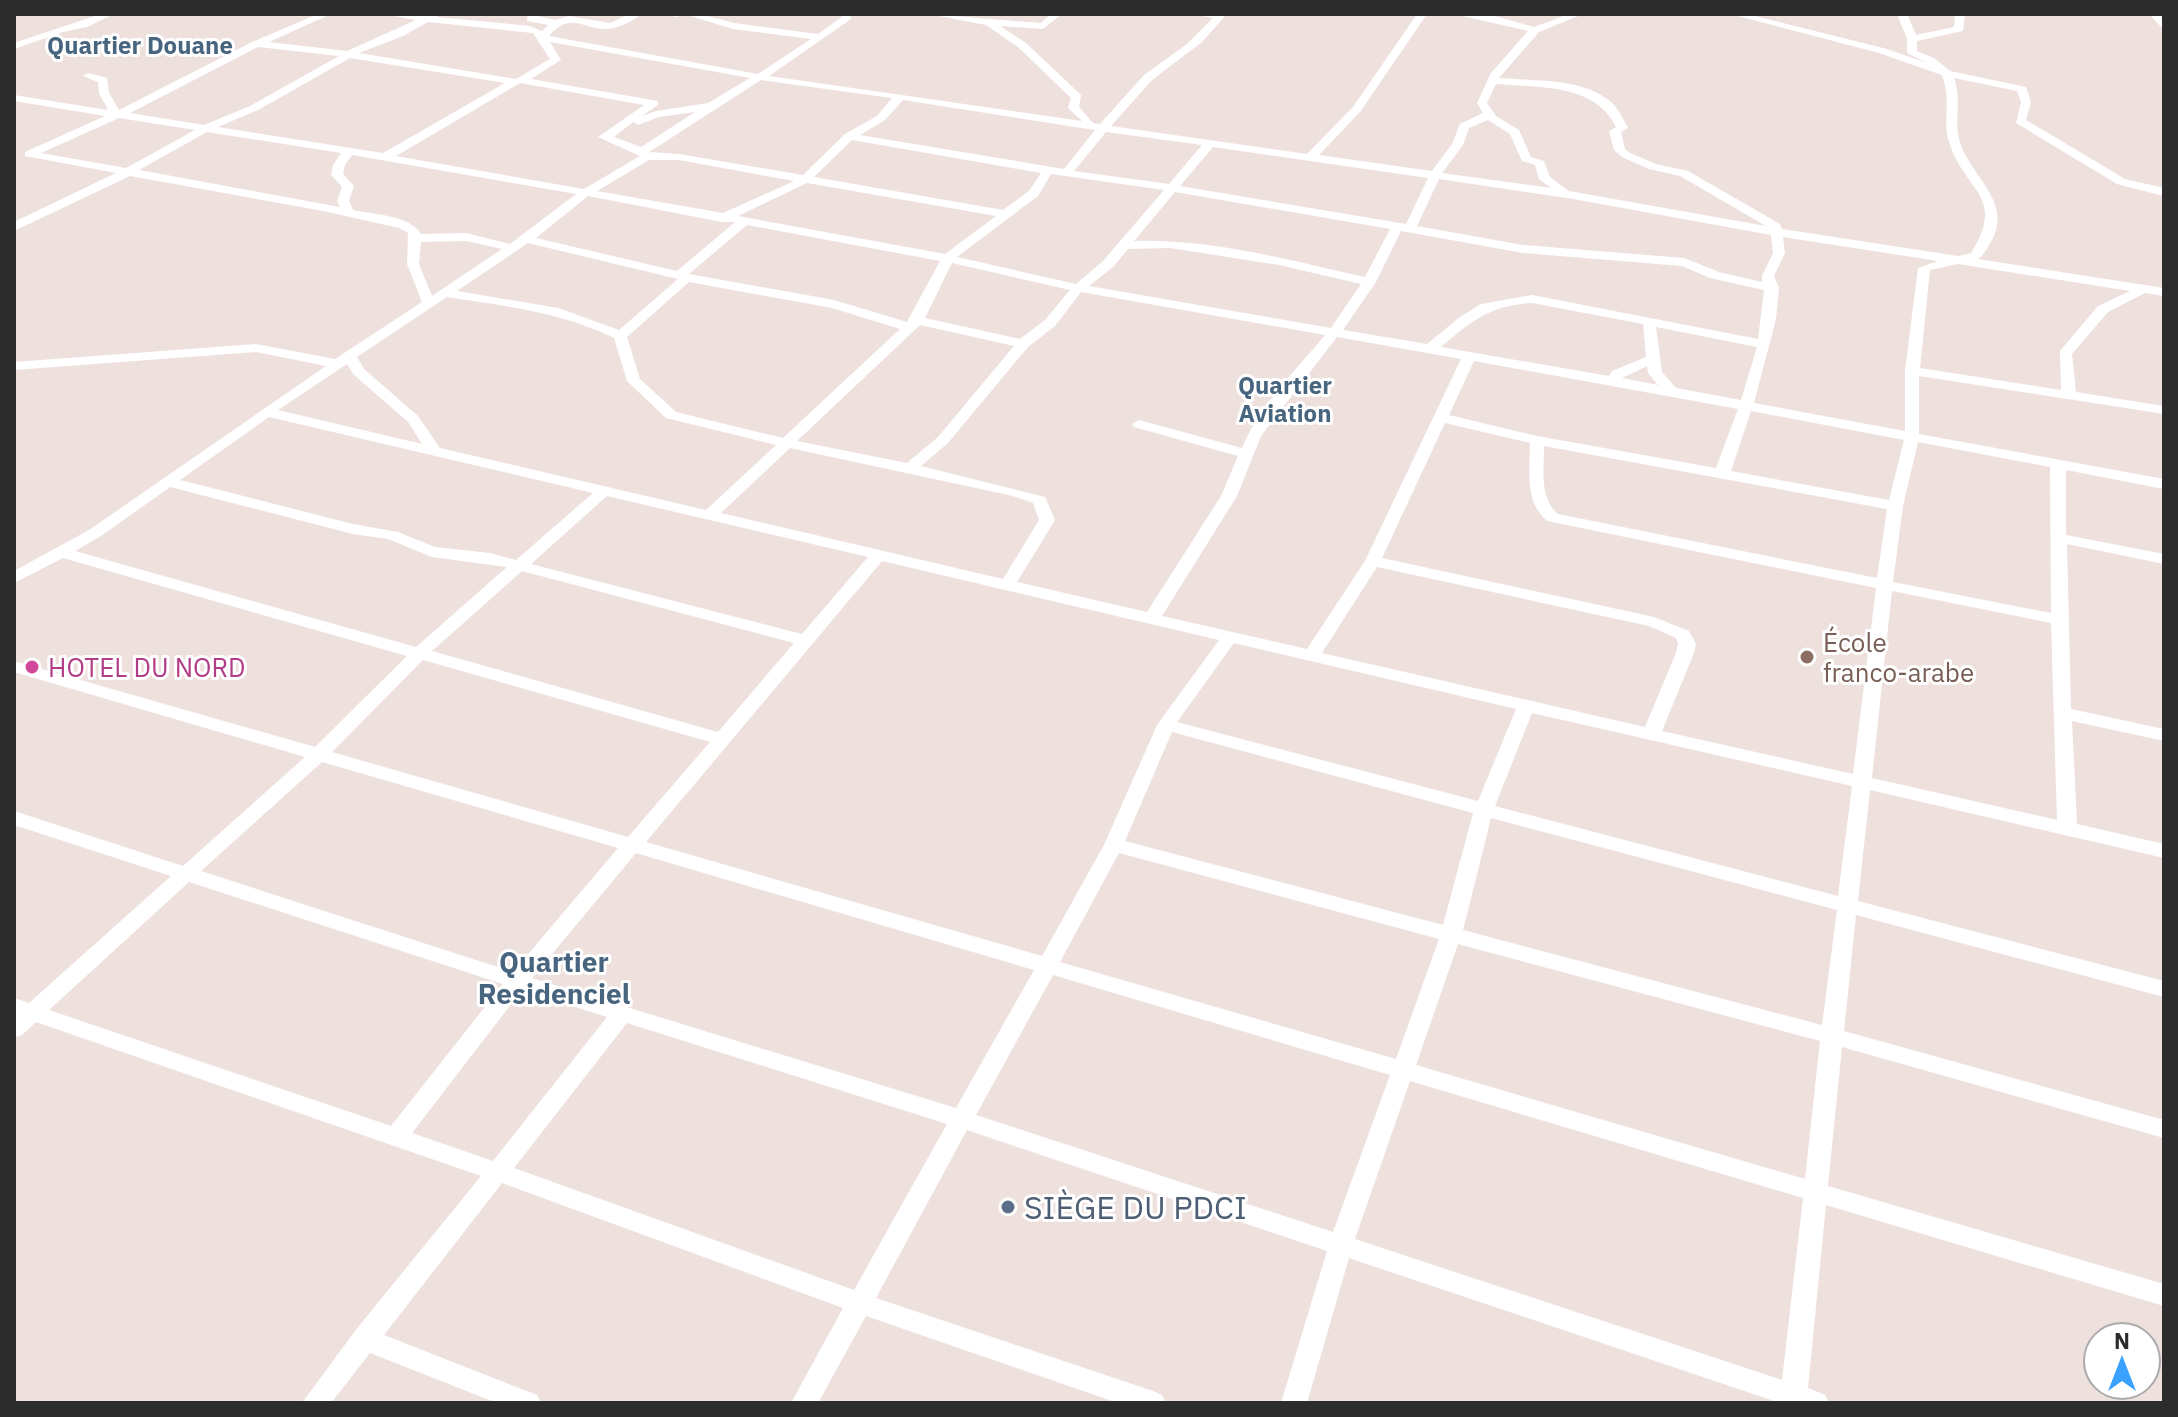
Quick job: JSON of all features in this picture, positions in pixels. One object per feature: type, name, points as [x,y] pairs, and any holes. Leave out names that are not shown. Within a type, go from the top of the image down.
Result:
[{"type":"street","points":[[14,46],[109,14]]},
{"type":"street","points":[[326,14],[256,44],[117,115],[29,154],[348,212],[403,225],[414,231],[416,238],[411,252],[412,262],[429,304]]},
{"type":"street","points":[[388,14],[470,20],[530,29],[542,38],[556,60],[521,80],[654,103],[604,137]]},
{"type":"street","points":[[533,14],[530,19],[555,23],[569,19],[611,26],[637,14]]},
{"type":"street","points":[[663,14],[678,14]]},
{"type":"street","points":[[689,14],[733,26],[818,37]]},
{"type":"street","points":[[934,14],[1043,26],[1057,14]]},
{"type":"street","points":[[1196,14],[1221,15]]},
{"type":"street","points":[[1309,158],[1333,140],[1422,14]]},
{"type":"street","points":[[1459,14],[1495,19],[1535,30]]},
{"type":"street","points":[[1573,195],[1554,188],[1545,179],[1540,163],[1526,159],[1515,132],[1489,115],[1482,103],[1492,81],[1535,30],[1578,14]]},
{"type":"street","points":[[1735,14],[1883,51],[1947,73],[2022,89],[2026,102],[2020,121],[2121,182],[2164,192]]},
{"type":"street","points":[[1902,14],[1912,39],[1912,53],[1947,73],[1954,97],[1952,136],[1959,157],[1976,176],[1994,217],[1990,237],[1976,256],[1962,261]]},
{"type":"street","points":[[1912,39],[1959,29],[1960,14]]},
{"type":"street","points":[[2154,14],[2164,27]]},
{"type":"street","points":[[14,578],[64,553],[267,412],[526,239],[585,193],[711,106],[758,75],[793,57],[848,15]]},
{"type":"street","points":[[1068,171],[1154,73],[1197,43],[1221,15]]},
{"type":"street","points":[[14,227],[128,172],[206,128],[254,108],[347,56],[432,17]]},
{"type":"street","points":[[976,20],[989,23],[1022,45],[1077,97],[1073,108],[1087,120],[1088,126]]},
{"type":"street","points":[[542,38],[555,23]]},
{"type":"street","points":[[542,38],[804,85],[900,96],[1209,144],[1573,195],[1814,237],[1923,261],[1962,261],[2164,292]]},
{"type":"street","points":[[256,44],[314,49],[515,82],[385,157]]},
{"type":"street","points":[[88,76],[103,80],[104,93],[117,115]]},
{"type":"street","points":[[1492,81],[1581,92],[1597,98],[1610,107],[1622,128],[1615,131],[1615,140],[1626,155],[1653,167],[1684,173],[1748,213],[1772,223],[1779,247],[1768,276],[1772,288],[1764,344],[1722,474]]},
{"type":"street","points":[[722,218],[807,178],[849,136],[881,118],[900,96]]},
{"type":"street","points":[[14,98],[350,151],[948,258],[1078,288],[1614,381],[2164,484]]},
{"type":"street","points":[[604,137],[656,114],[711,106]]},
{"type":"street","points":[[1152,618],[1229,496],[1246,454],[1277,403],[1335,333],[1370,282],[1437,176],[1439,168],[1457,145],[1464,126],[1475,118],[1489,115]]},
{"type":"street","points":[[849,136],[1048,170],[1171,187],[1523,249],[1684,262],[1715,275],[1772,288]]},
{"type":"street","points":[[604,137],[644,154],[807,178],[1004,214]]},
{"type":"street","points":[[910,468],[943,440],[1023,344],[1050,323],[1078,288],[1108,264],[1209,144]]},
{"type":"street","points":[[348,212],[343,201],[348,186],[337,175],[337,170],[342,157],[350,151]]},
{"type":"street","points":[[710,515],[912,323],[948,258],[1034,193],[1048,170]]},
{"type":"street","points":[[620,336],[682,284],[682,276],[743,222]]},
{"type":"street","points":[[416,238],[466,237],[511,248]]},
{"type":"street","points":[[1779,247],[1814,237]]},
{"type":"street","points":[[526,239],[682,276],[1023,344]]},
{"type":"street","points":[[1124,245],[1170,244],[1279,261],[1370,282]]},
{"type":"street","points":[[14,818],[517,981],[961,1119],[1801,1401],[1815,1194],[1885,582],[1895,506],[1912,437],[1912,371],[1923,261]]},
{"type":"street","points":[[2069,394],[2065,354],[2103,309],[2145,289]]},
{"type":"street","points":[[447,293],[575,316],[620,336]]},
{"type":"street","points":[[1429,350],[1483,305],[1509,299],[1553,302],[1764,344]]},
{"type":"street","points":[[1649,322],[1655,373],[1672,393]]},
{"type":"street","points":[[620,336],[634,381],[671,415],[1017,492],[1040,500],[1047,520],[1008,584]]},
{"type":"street","points":[[14,366],[256,348],[345,360],[413,419],[433,449]]},
{"type":"street","points":[[1313,654],[1373,561],[1469,357]]},
{"type":"street","points":[[1614,381],[1617,374],[1653,359]]},
{"type":"street","points":[[1912,371],[2164,410]]},
{"type":"street","points":[[267,412],[1526,706],[2164,851]]},
{"type":"street","points":[[1442,418],[1537,440],[1895,506]]},
{"type":"street","points":[[1139,424],[1246,454]]},
{"type":"street","points":[[1537,440],[1538,499],[1545,513],[1553,518],[1885,582],[2059,620]]},
{"type":"street","points":[[2058,466],[2059,620],[2067,829]]},
{"type":"street","points":[[169,482],[353,529],[392,535],[432,552],[490,558],[804,640]]},
{"type":"street","points":[[20,1016],[187,874],[319,754],[421,652],[606,489]]},
{"type":"street","points":[[2058,538],[2164,559]]},
{"type":"street","points":[[64,553],[722,739]]},
{"type":"street","points":[[396,1137],[517,981],[879,554]]},
{"type":"street","points":[[1373,561],[1654,622],[1683,635],[1687,644],[1685,653],[1652,733]]},
{"type":"street","points":[[804,1403],[1114,845],[1166,725],[1230,637]]},
{"type":"street","points":[[19,672],[319,754],[1046,965],[2164,1295]]},
{"type":"street","points":[[1294,1403],[1341,1245],[1451,935],[1484,809],[1526,706]]},
{"type":"street","points":[[2063,713],[2164,735]]},
{"type":"street","points":[[1166,725],[1848,908],[2164,989]]},
{"type":"street","points":[[1114,845],[1832,1036],[2164,1129]]},
{"type":"street","points":[[315,1403],[622,1014]]},
{"type":"street","points":[[20,1016],[396,1137],[859,1303],[1153,1403]]},
{"type":"street","points":[[364,1339],[528,1403]]},
{"type":"place","name":"École franco-arabe","points":[[1807,657]]},
{"type":"place","name":"HOTEL DU NORD","points":[[32,667]]},
{"type":"place","name":"SIÈGE DU PDCI","points":[[1008,1207]]},
{"type":"district","name":"Quartier Douane","points":[[140,45]]},
{"type":"district","name":"Quartier Aviation","points":[[1285,399]]},
{"type":"district","name":"Quartier Residenciel","points":[[554,977]]}]
